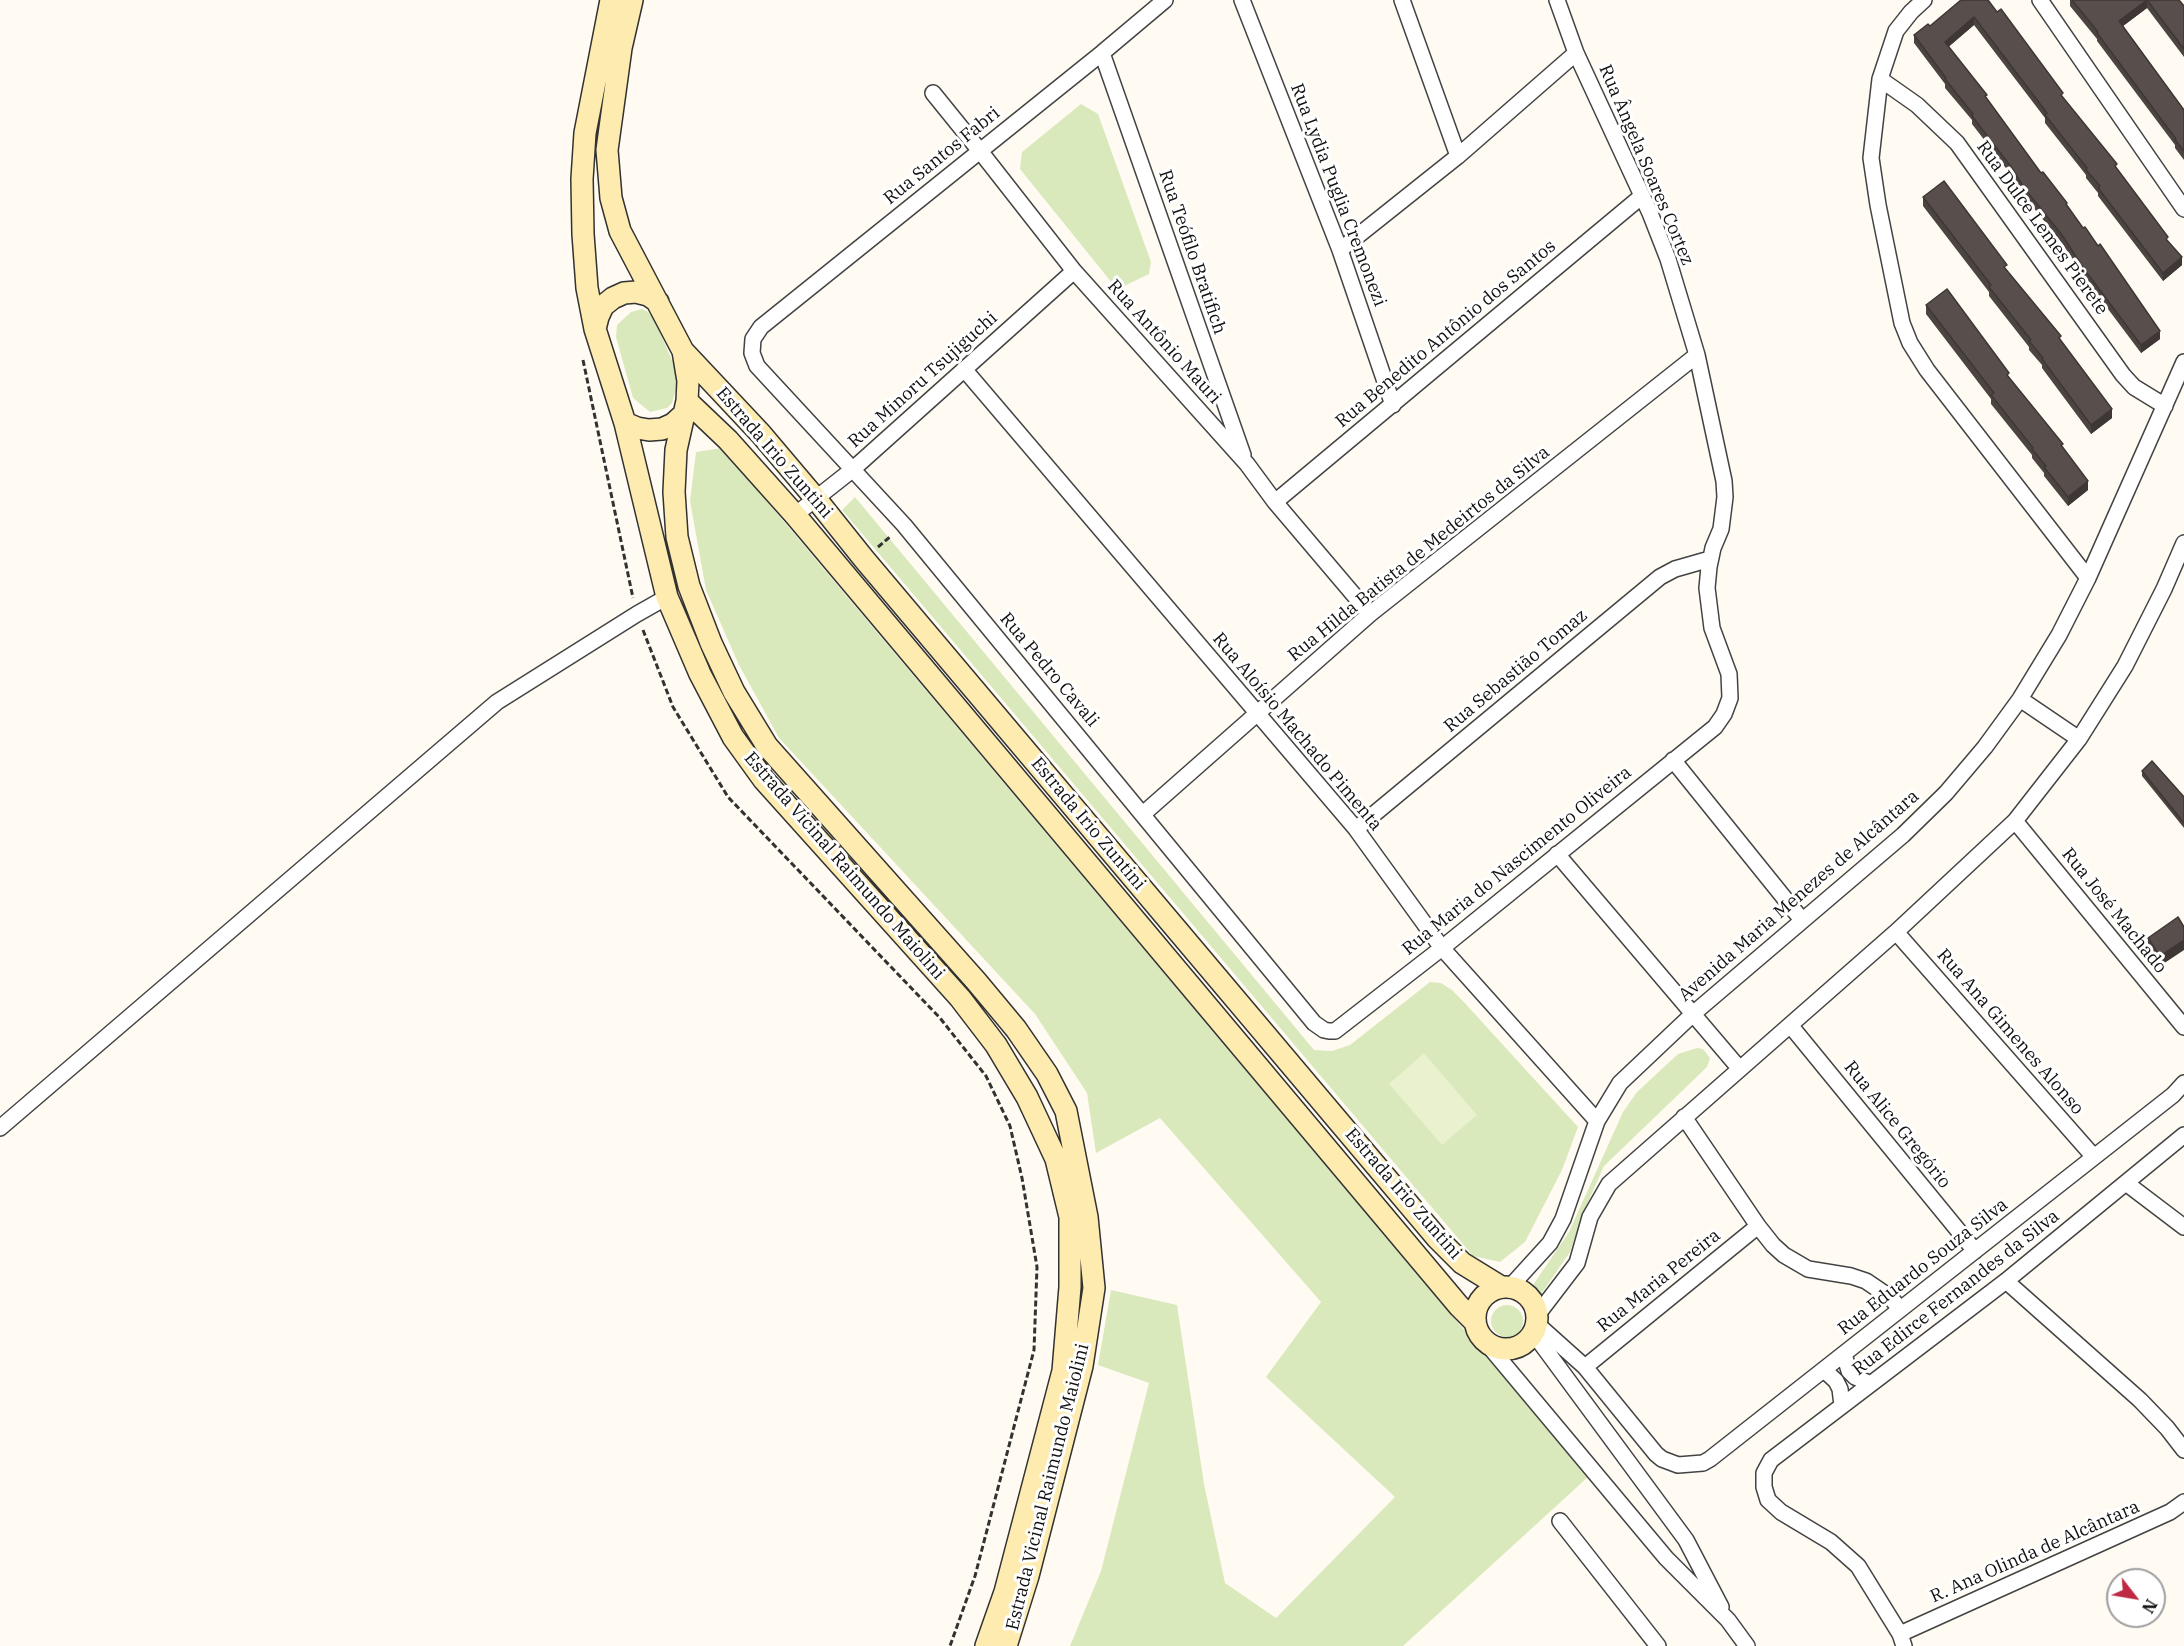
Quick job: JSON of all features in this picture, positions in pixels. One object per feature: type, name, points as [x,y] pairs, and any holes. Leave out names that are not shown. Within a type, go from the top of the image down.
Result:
[{"type":"main road","name":"Estrada Vicinal Raimundo Maiolini","points":[[611,0],[585,133],[582,179],[586,277],[595,329],[625,423],[668,597],[700,674],[733,737],[764,780],[960,998],[996,1045],[1028,1097],[1056,1159],[1070,1217],[1070,1287],[1063,1371],[1005,1592],[986,1646]]},
{"type":"main road","points":[[633,0],[621,48],[607,150],[611,198],[620,231],[684,351]]},
{"type":"main road","points":[[595,329],[603,306],[624,293],[636,292],[648,295],[658,302]]},
{"type":"main road","name":"Estrada Vicinal Raimundo Maiolini","points":[[684,351],[688,381],[676,450],[674,492],[677,537],[689,586],[711,643],[734,692],[767,746],[1016,1029],[1047,1074],[1066,1111],[1087,1217],[1094,1288],[1082,1366],[1028,1576],[1006,1646]]},
{"type":"main road","name":"Estrada Irio Zuntini","points":[[684,351],[761,434],[1437,1238],[1462,1263],[1505,1287]]},
{"type":"main road","points":[[625,423],[649,430],[662,429],[673,424],[685,408]]},
{"type":"main road","name":"Estrada Irio Zuntini","points":[[685,408],[728,440],[795,515],[1459,1306],[1475,1322]]},
{"type":"main road","points":[[1505,1287],[1520,1290],[1528,1296],[1534,1304],[1536,1324],[1527,1342],[1508,1350],[1488,1345],[1477,1331],[1475,1322],[1475,1313],[1484,1296],[1505,1287]]},
{"type":"street","name":"Rua Santos Fabri","points":[[751,348],[753,339],[761,327],[1165,0]]},
{"type":"street","name":"Rua Lydia Puglia Cremonezi","points":[[1242,0],[1340,250],[1393,405]]},
{"type":"street","points":[[1402,0],[1458,156]]},
{"type":"street","name":"Rua Ângela Soares Cortez","points":[[1557,0],[1576,53],[1642,196],[1668,259],[1697,355],[1724,481],[1725,497],[1721,529],[1710,559],[1707,588],[1712,628],[1729,674],[1730,698]]},
{"type":"street","points":[[1924,0],[1911,12],[1896,32],[1880,79],[1871,158],[1902,323],[1910,343],[1927,370],[2088,578]]},
{"type":"street","points":[[2040,0],[2184,209]]},
{"type":"street","name":"Rua Teófilo Bratifich","points":[[1102,53],[1246,464]]},
{"type":"street","points":[[1340,250],[1458,156],[1576,53]]},
{"type":"street","name":"Rua Dulce Lemes Pierete","points":[[1880,79],[1917,105],[1957,143],[2123,375],[2134,387],[2165,406]]},
{"type":"street","name":"Rua Antônio Mauri","points":[[933,93],[1074,271],[1246,464],[1275,502],[1370,614]]},
{"type":"street","name":"Rua Benedito Antônio dos Santos","points":[[1275,502],[1642,196]]},
{"type":"street","name":"Rua Minoru Tsujiguchi","points":[[795,515],[852,470],[1074,271]]},
{"type":"street","name":"Rua Pedro Cavali","points":[[751,348],[752,357],[757,366],[904,525],[1314,1023]]},
{"type":"street","name":"Rua Hilda Batista de Medeirtos da Silva","points":[[1143,814],[1370,614],[1697,355]]},
{"type":"street","name":"Avenida Maria Menezes de Alcântara","points":[[1505,1287],[1550,1244],[1563,1219],[1597,1121],[1620,1083],[1694,1013],[1874,861],[1946,793],[2020,699],[2059,635],[2088,578],[2184,362]]},
{"type":"street","name":"Rua Aloísio Machado Pimenta","points":[[964,369],[1356,830],[1442,948],[1597,1121]]},
{"type":"street","points":[[1536,1324],[1577,1263],[1590,1217],[1609,1184],[1896,932],[2015,820],[2079,739],[2125,666],[2164,589],[2184,543]]},
{"type":"street","name":"Rua Sebastião Tomaz","points":[[1356,830],[1660,577],[1675,569],[1710,559]]},
{"type":"street","points":[[0,1128],[497,702],[668,597]]},
{"type":"street","name":"Rua Maria do Nascimento Oliveira","points":[[1314,1023],[1324,1030],[1335,1031],[1442,948],[1715,727],[1724,714],[1730,698]]},
{"type":"street","points":[[2020,699],[2079,739]]},
{"type":"street","points":[[1673,760],[1802,920]]},
{"type":"street","name":"Rua José Machado","points":[[2015,820],[2184,1027]]},
{"type":"street","points":[[1557,854],[1739,1068]]},
{"type":"street","name":"Rua Ana Gimenes Alonso","points":[[1896,932],[2094,1157]]},
{"type":"street","name":"Rua Alice Gregório","points":[[1790,1025],[1975,1251]]},
{"type":"street","name":"Rua Eduardo Souza Silva","points":[[1585,1366],[1650,1448],[1662,1459],[1678,1465],[1695,1465],[1710,1459],[2173,1095],[2184,1083]]},
{"type":"street","points":[[1684,1117],[1773,1245],[1796,1263],[1822,1272],[1851,1276],[1866,1281],[1879,1289],[1900,1309]]},
{"type":"street","name":"Rua Edirce Fernandes da Silva","points":[[1902,1640],[1858,1566],[1831,1542],[1781,1512],[1768,1500],[1764,1487],[1764,1473],[1771,1460],[2006,1281],[2184,1135]]},
{"type":"street","points":[[2126,1183],[2184,1227]]},
{"type":"street","name":"Rua Maria Pereira","points":[[1585,1366],[1758,1226]]},
{"type":"street","points":[[2006,1281],[2140,1400],[2184,1450]]},
{"type":"street","points":[[1536,1324],[1585,1366]]},
{"type":"street","points":[[1536,1324],[1686,1540],[1728,1620],[1747,1646]]},
{"type":"street","points":[[1488,1345],[1666,1558],[1728,1620]]},
{"type":"street","points":[[1844,1354],[1849,1371],[1855,1377],[1871,1384]]},
{"type":"street","points":[[1824,1370],[1840,1389],[1842,1406]]},
{"type":"street","name":"R. Ana Olinda de Alcântara","points":[[1902,1640],[2170,1512],[2184,1502]]},
{"type":"street","points":[[1560,1521],[1658,1646]]},
{"type":"green space","points":[[1081,104],[1098,114],[1151,262],[1149,274],[1120,288],[1112,283],[1020,169],[1022,152]]},
{"type":"green space","points":[[642,309],[654,319],[674,365],[678,381],[672,403],[667,408],[650,412],[633,398],[616,337],[617,325],[631,312]]},
{"type":"green space","points":[[722,448],[1588,1477],[1403,1646],[1070,1646],[1101,1571],[1149,1383],[1098,1365],[1111,1290],[1177,1305],[1204,1484],[1225,1583],[1276,1618],[1395,1497],[1266,1377],[1321,1302],[1160,1118],[1096,1153],[1087,1093],[1035,1014],[779,738],[739,665],[706,590],[690,501],[696,452]]},
{"type":"green space","points":[[855,497],[1314,1050],[1332,1051],[1350,1045],[1430,982],[1441,983],[1462,1000],[1578,1127],[1562,1170],[1525,1242],[1500,1262],[1473,1256],[842,510]]},
{"type":"green space","points":[[1697,1048],[1703,1049],[1710,1058],[1707,1067],[1604,1166],[1584,1211],[1570,1252],[1539,1297],[1531,1288],[1569,1232],[1623,1112],[1637,1092],[1678,1054]]},
{"type":"green space","points":[[1424,1053],[1477,1115],[1442,1145],[1389,1084]]},
{"type":"green space","points":[[1507,1305],[1518,1310],[1523,1321],[1518,1332],[1507,1337],[1496,1332],[1491,1321],[1496,1310]]},
{"type":"building","points":[[1961,0],[1988,0],[1997,12],[2001,9],[2063,93],[2061,95],[2117,164],[2115,166],[2168,237],[2166,239],[2182,257],[2163,273],[2098,188],[2100,186],[2086,170],[2087,168],[2045,115],[2047,113],[1974,17],[1945,42],[1987,95],[1985,96],[2041,173],[2043,172],[2067,203],[2083,228],[2085,227],[2098,246],[2100,244],[2160,331],[2141,345],[1914,35],[1928,24],[1930,26]]},
{"type":"building","points":[[2072,0],[2147,0],[2119,21],[2184,110],[2184,151],[2098,32]]},
{"type":"building","points":[[2147,0],[2179,0],[2184,6],[2184,49]]},
{"type":"building","points":[[1944,181],[2007,265],[2004,267],[2061,336],[2059,338],[2112,409],[2091,425],[2029,341],[2031,340],[1989,287],[1991,285],[1923,197]]},
{"type":"building","points":[[1947,289],[2009,373],[2007,375],[2063,444],[2061,445],[2088,481],[2068,497],[1991,395],[1994,393],[1926,305]]},
{"type":"building","points":[[2152,761],[2184,797],[2184,823],[2142,771]]},
{"type":"building","points":[[2178,917],[2184,927],[2184,940],[2160,956],[2148,938]]}]
